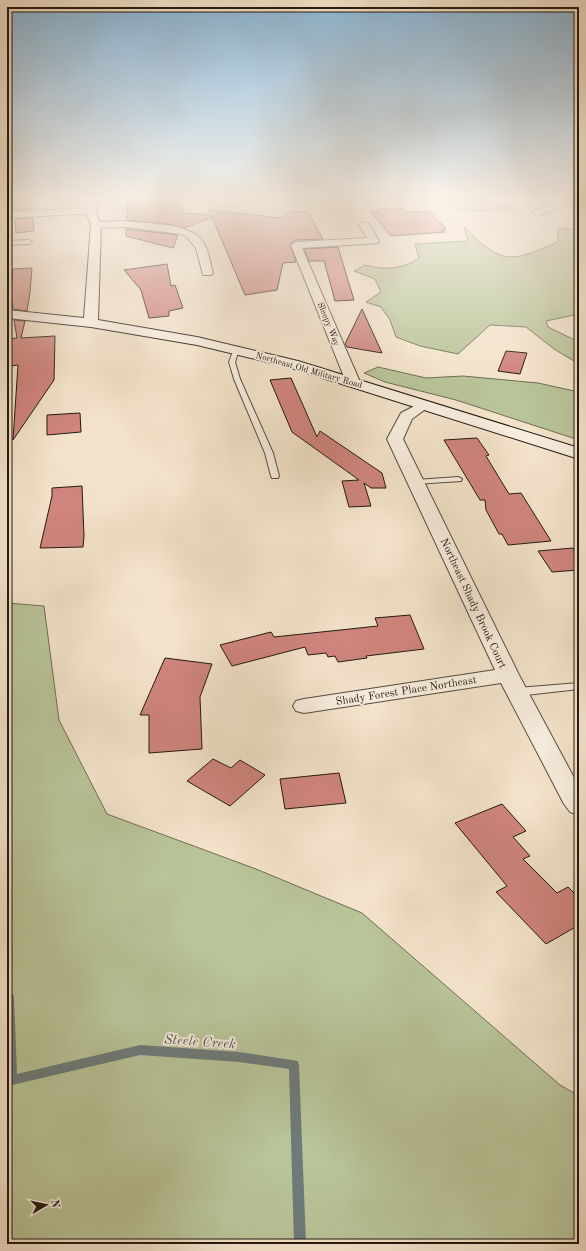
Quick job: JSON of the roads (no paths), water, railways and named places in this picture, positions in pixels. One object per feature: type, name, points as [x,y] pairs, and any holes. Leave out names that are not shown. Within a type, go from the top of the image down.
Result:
[{"type":"street","points":[[91,323],[94,257]]},
{"type":"street","points":[[203,257],[207,273]]},
{"type":"street","name":"Sleepy Way","points":[[301,257],[353,382]]},
{"type":"street","name":"Northeast Old Military Road","points":[[7,314],[91,323],[197,341],[236,350],[293,364],[353,382],[579,454]]},
{"type":"street","name":"Northeast Shady Brook Court","points":[[424,405],[406,416],[395,439],[512,683],[573,798],[579,806]]},
{"type":"street","name":"Shady Forest Place Northeast","points":[[304,706],[512,683]]},
{"type":"lane","points":[[236,350],[232,362],[237,379],[269,453],[275,476]]},
{"type":"lane","points":[[416,482],[458,479]]},
{"type":"lane","points":[[512,683],[579,686]]},
{"type":"waterway","name":"Steele Creek","points":[[7,996],[9,997],[12,1080],[140,1050],[239,1057],[294,1065],[300,1244]]}]
